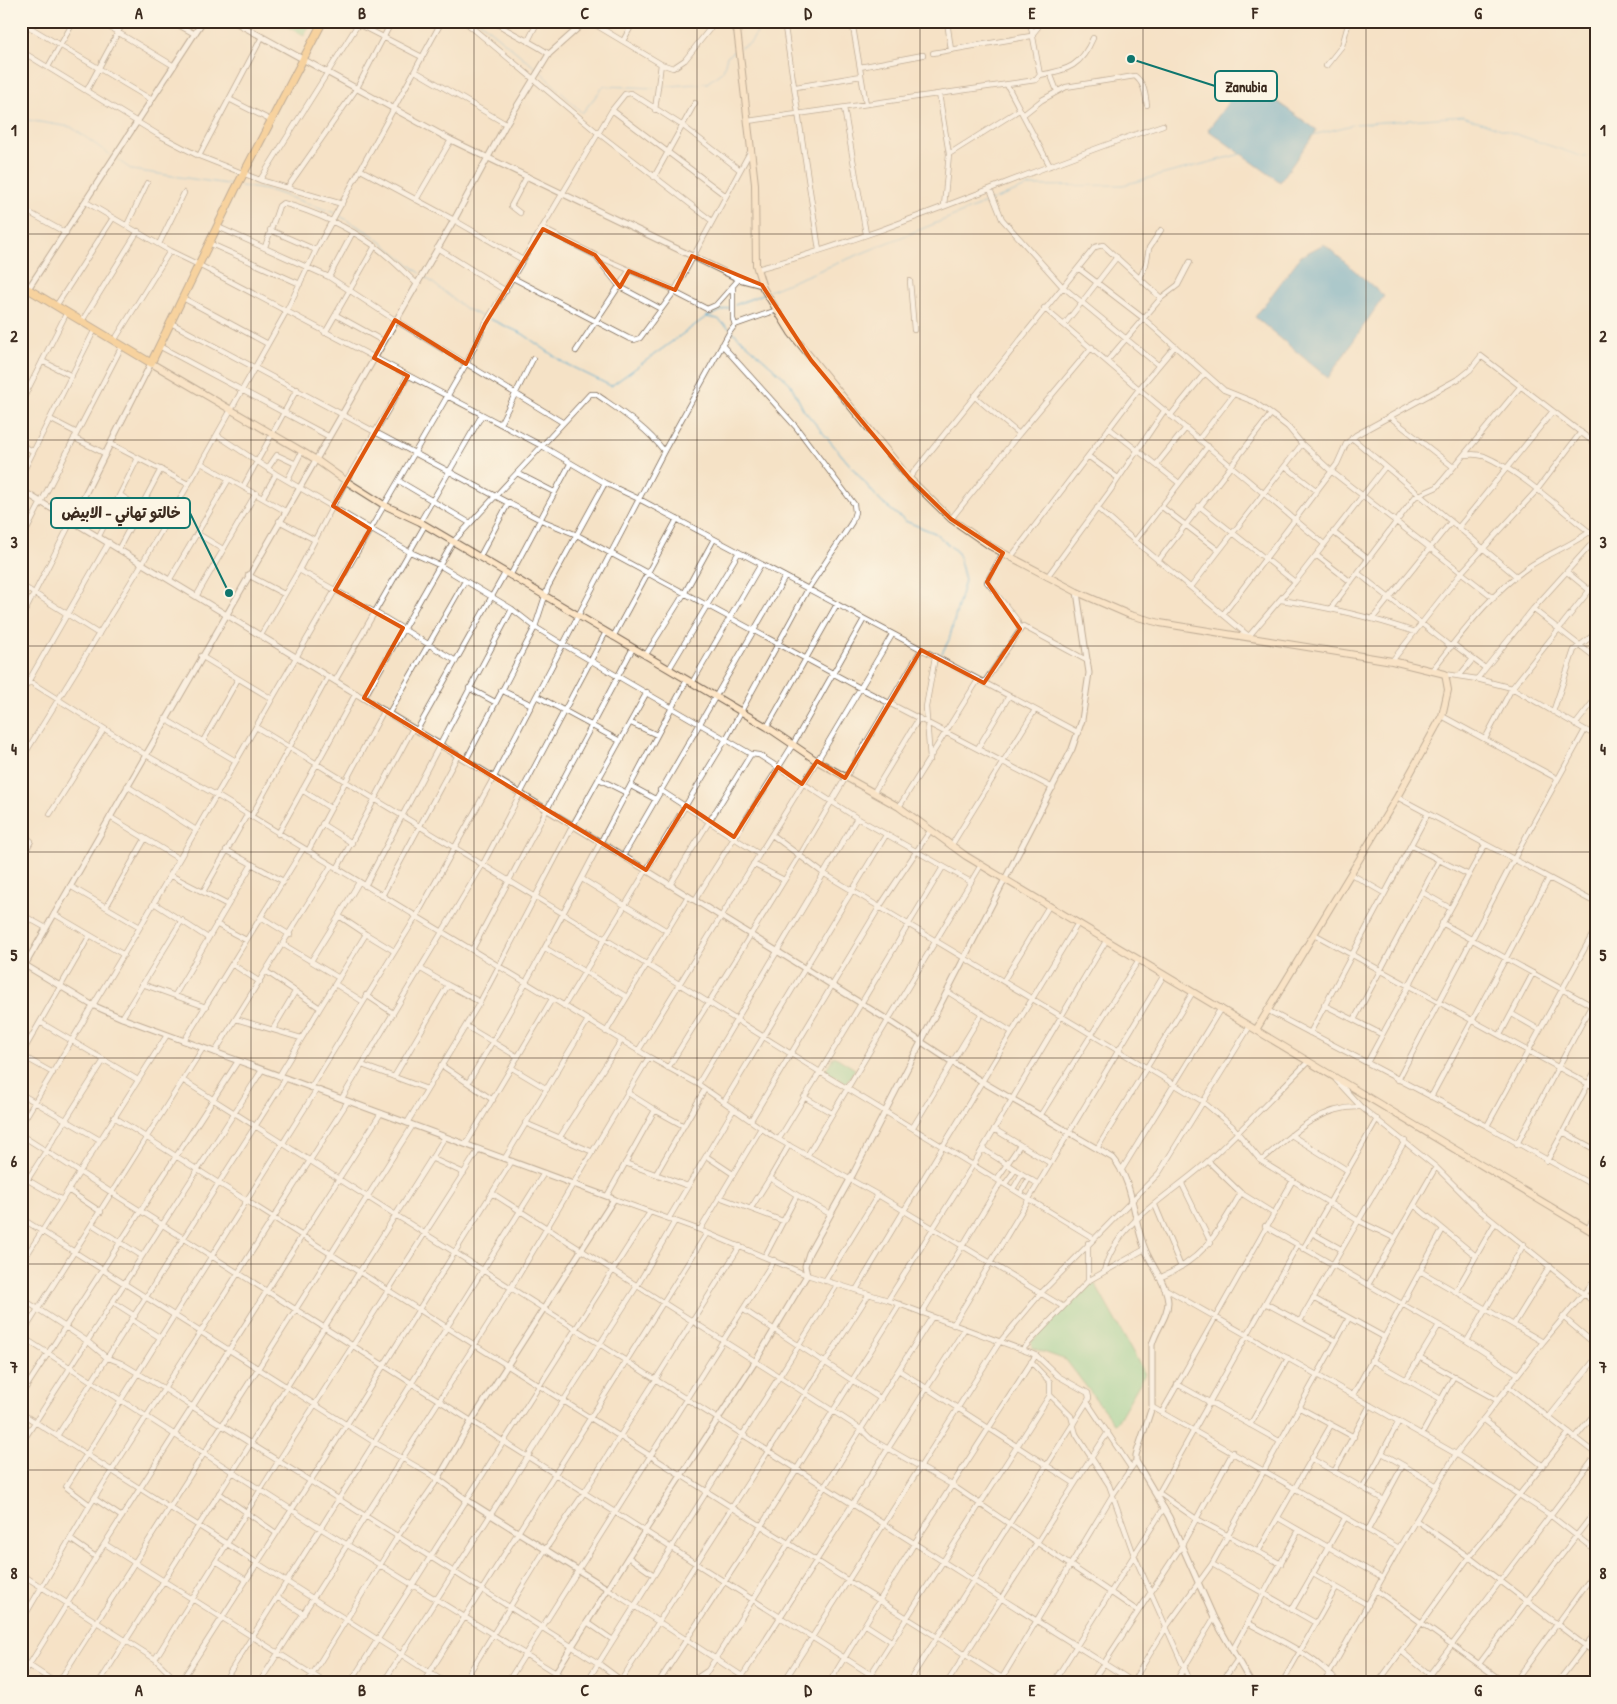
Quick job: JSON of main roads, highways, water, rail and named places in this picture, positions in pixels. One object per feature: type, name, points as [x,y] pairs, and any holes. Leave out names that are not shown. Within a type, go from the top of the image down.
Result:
[{"type":"main road","points":[[151,363],[235,190],[323,21]]},
{"type":"main road","points":[[736,21],[755,184],[757,270],[763,286],[776,310],[811,360],[909,478],[951,519],[1003,553],[1077,592],[1130,615],[1160,623],[1392,661],[1434,669],[1445,674],[1448,690],[1442,716],[1397,798],[1351,874],[1267,1010],[1253,1028]]},
{"type":"main road","points":[[21,300],[25,287],[302,451],[384,504],[422,524],[741,711],[767,727],[792,746],[845,778],[899,807],[980,865],[1596,1234]]},
{"type":"water","points":[[1245,79],[1317,130],[1280,182],[1208,130]]},
{"type":"water","points":[[1324,244],[1384,296],[1328,378],[1255,317],[1301,256]]},
{"type":"waterway","points":[[479,21],[538,70]]},
{"type":"waterway","points":[[741,47],[750,43],[765,21]]},
{"type":"waterway","points":[[659,87],[707,83],[723,71],[727,56],[737,49]]},
{"type":"waterway","points":[[541,72],[582,113],[604,86],[655,88]]},
{"type":"waterway","points":[[1313,135],[1356,124],[1463,116],[1583,157],[1596,156]]},
{"type":"waterway","points":[[21,119],[71,127],[112,156]]},
{"type":"waterway","points":[[996,199],[1029,186],[1123,185],[1241,154]]},
{"type":"waterway","points":[[115,158],[132,170],[234,185]]},
{"type":"waterway","points":[[241,186],[272,191],[335,213]]},
{"type":"waterway","points":[[769,291],[993,200]]},
{"type":"waterway","points":[[338,215],[371,234],[420,273]]},
{"type":"waterway","points":[[424,276],[466,309],[486,318]]},
{"type":"waterway","points":[[735,305],[763,294]]},
{"type":"waterway","points":[[490,319],[523,334],[564,363],[611,386],[706,317],[731,307]]},
{"type":"waterway","points":[[707,317],[718,319],[729,328]]},
{"type":"waterway","points":[[732,331],[790,383],[803,409],[881,502],[905,521],[935,533],[958,553],[965,580],[949,640],[942,653]]},
{"type":"place","name":"Zanubia","points":[[1131,59]]},
{"type":"place","name":"خالتو تهاني - الابيض","points":[[229,593]]}]
